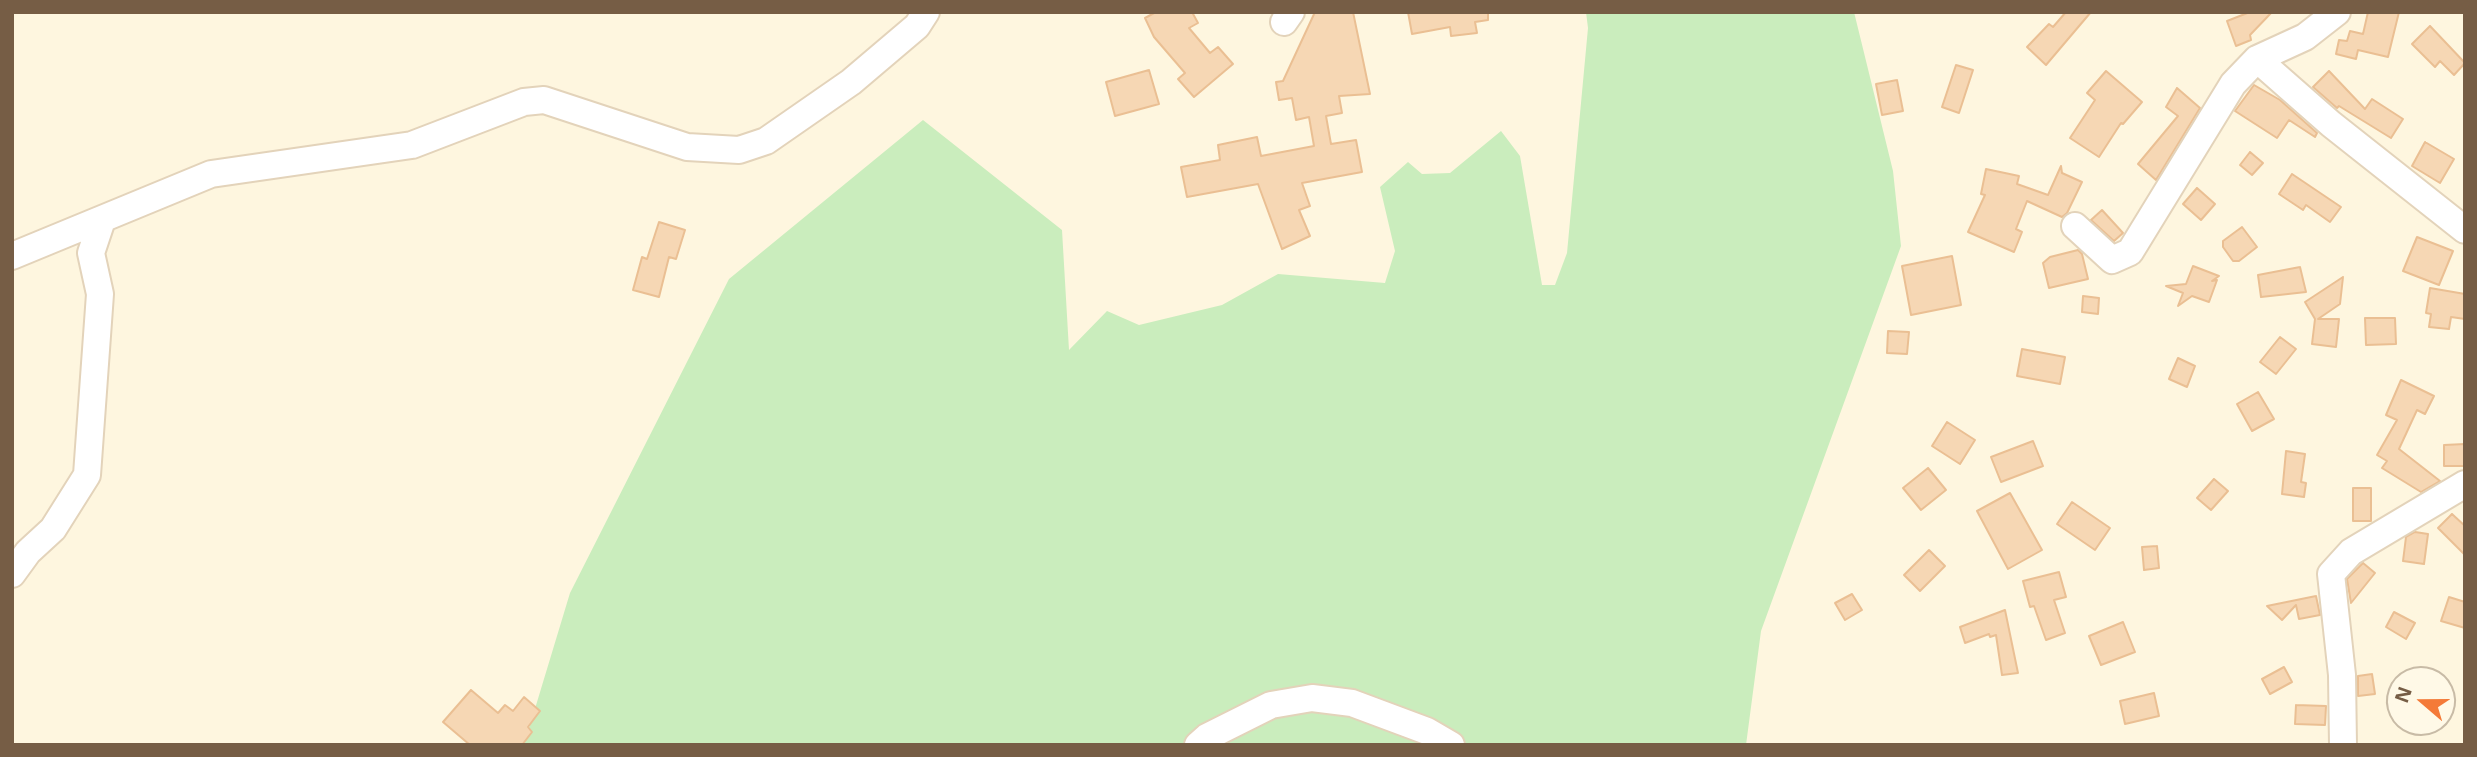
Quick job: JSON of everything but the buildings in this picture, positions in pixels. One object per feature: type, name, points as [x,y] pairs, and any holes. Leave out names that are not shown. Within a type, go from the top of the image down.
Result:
[{"type":"street","points":[[12,256],[211,174],[412,145],[524,102],[544,100],[687,147],[739,150],[766,141],[850,82],[917,26],[926,12]]},
{"type":"street","points":[[2075,226],[2112,260],[2130,252],[2233,84],[2257,58],[2305,37],[2337,12]]},
{"type":"street","points":[[2257,58],[2331,124],[2465,230]]},
{"type":"street","points":[[12,574],[28,552],[54,529],[87,475],[100,293],[91,253],[102,220]]},
{"type":"street","points":[[2343,745],[2342,675],[2331,574],[2351,552],[2465,484]]},
{"type":"street","points":[[1198,745],[1207,737],[1271,705],[1312,698],[1352,703],[1427,731],[1451,745]]},
{"type":"green space","points":[[1586,12],[1854,12],[1893,171],[1901,246],[1761,631],[1746,745],[524,745],[570,593],[729,279],[923,120],[1062,230],[1069,350],[1107,311],[1139,325],[1222,305],[1278,274],[1385,283],[1395,251],[1380,187],[1408,162],[1422,174],[1450,173],[1501,131],[1520,156],[1542,285],[1555,285],[1567,253],[1588,28]]}]
